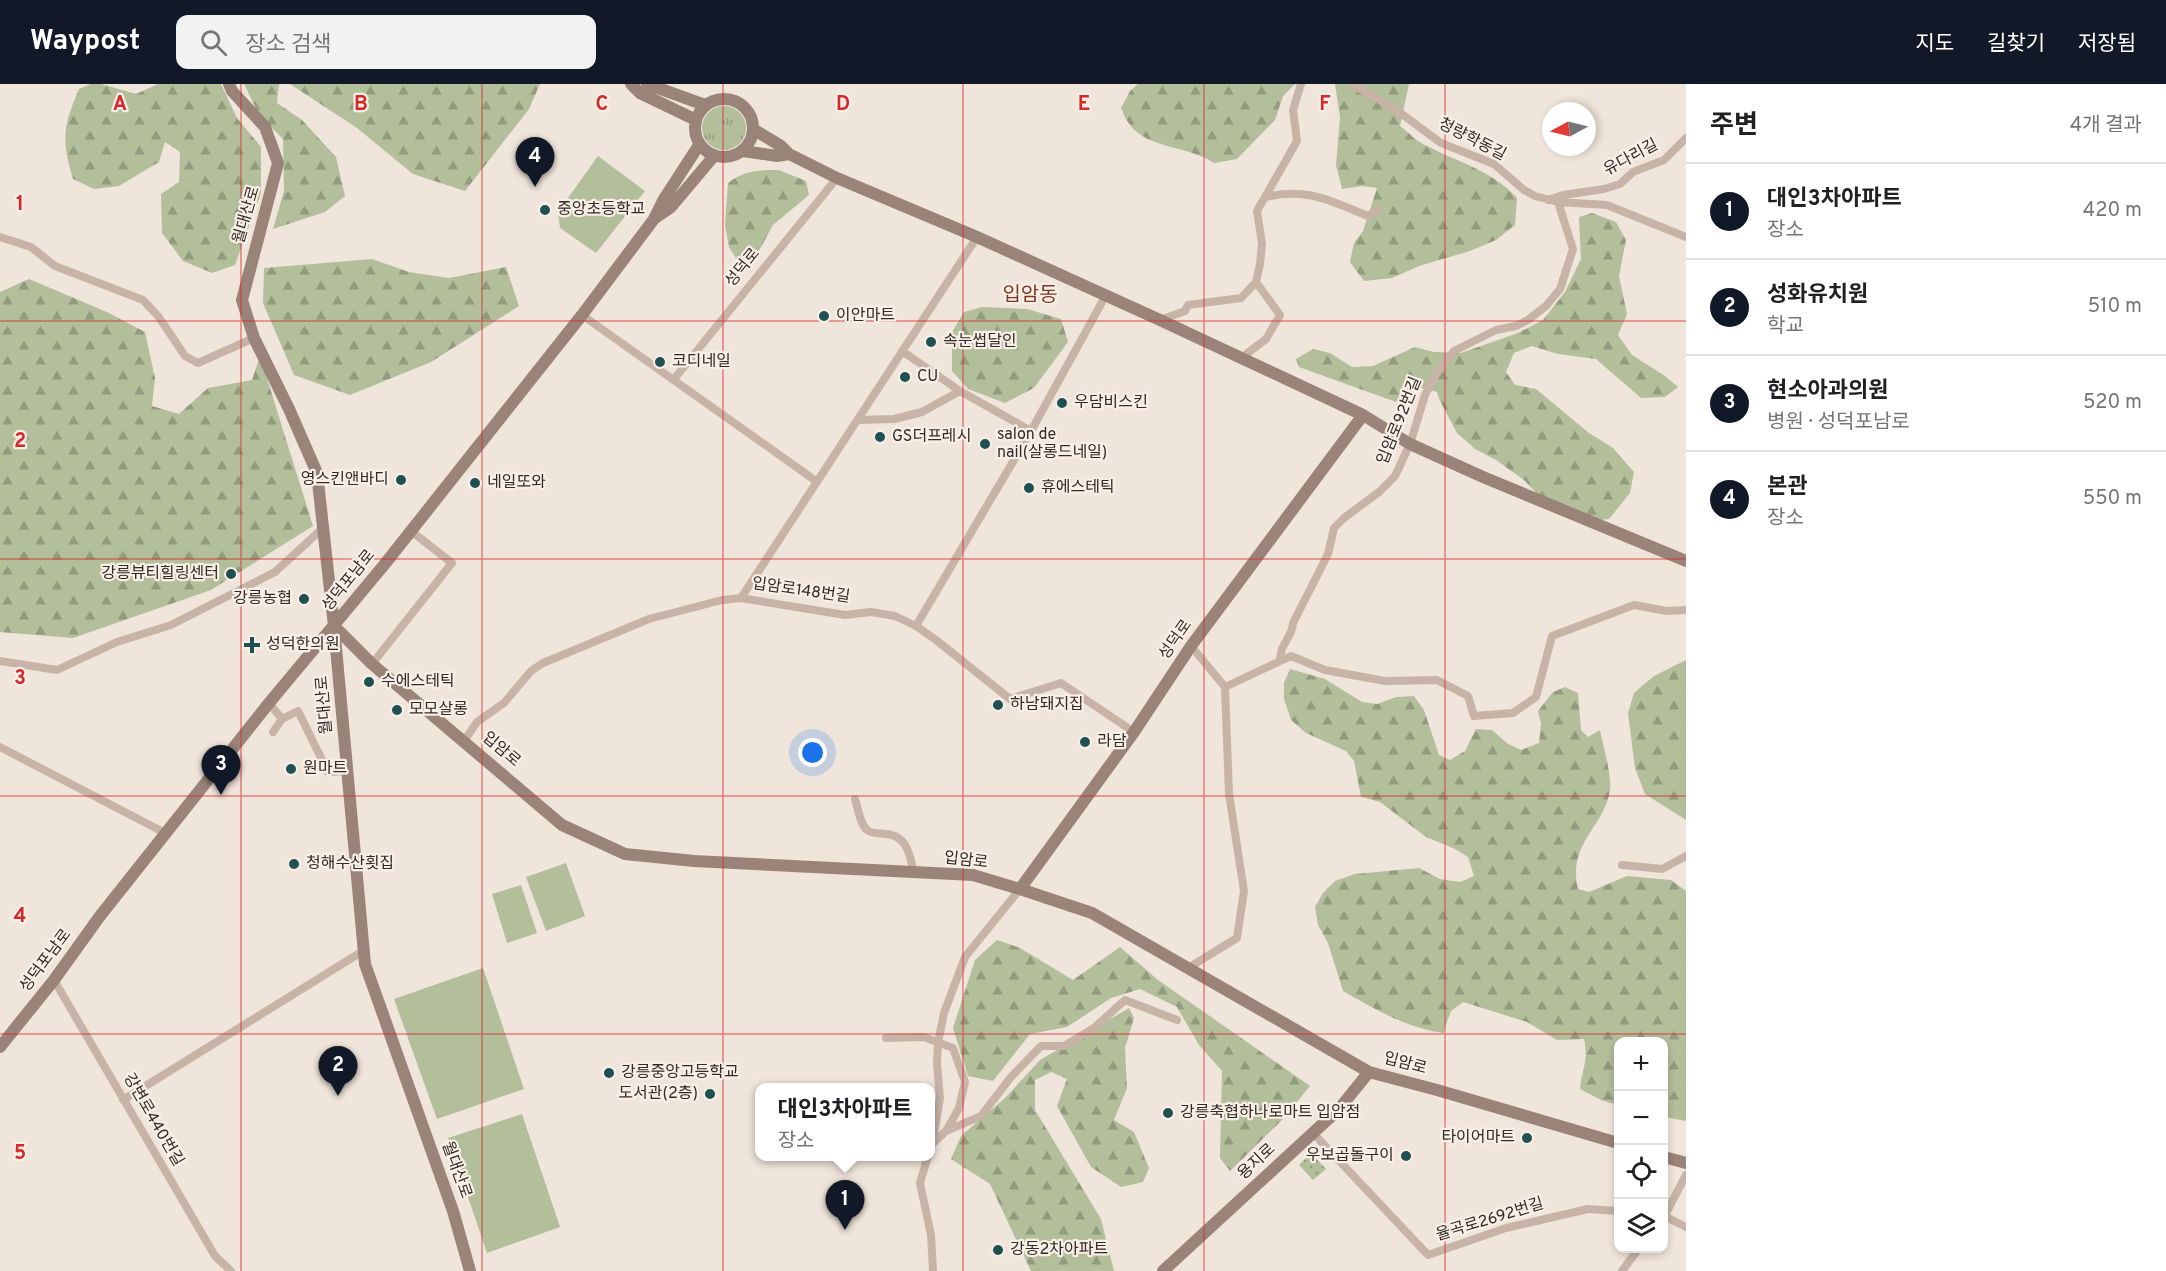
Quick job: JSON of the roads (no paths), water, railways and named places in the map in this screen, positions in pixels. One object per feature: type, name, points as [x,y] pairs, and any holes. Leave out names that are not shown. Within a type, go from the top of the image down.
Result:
[{"type":"street","name":"월대산로","points":[[229,84],[232,91],[265,127],[278,163],[242,300],[254,338],[317,473],[348,771],[364,964],[453,1211],[470,1271]]},
{"type":"street","points":[[631,84],[640,93],[696,120]]},
{"type":"street","points":[[647,84],[671,88],[705,105]]},
{"type":"street","points":[[1160,320],[1185,310],[1188,305],[1241,298],[1256,282],[1262,244],[1257,211],[1297,141],[1293,110],[1301,84]]},
{"type":"street","name":"청량학동길","points":[[1352,84],[1395,109],[1441,144],[1494,164],[1524,190],[1558,202],[1607,205],[1686,237]]},
{"type":"street","points":[[726,99],[737,102],[746,109],[752,118],[753,129],[750,141],[743,151],[724,158],[714,156],[699,145],[695,133],[696,120],[705,105],[715,100],[726,99]]},
{"type":"street","points":[[753,129],[781,146],[789,154],[837,178],[977,237],[1160,320],[1363,415],[1410,444],[1686,561]]},
{"type":"street","name":"유다리길","points":[[1548,200],[1620,184],[1634,172],[1664,160],[1686,138]]},
{"type":"street","points":[[654,219],[664,199],[699,145]]},
{"type":"street","points":[[743,151],[777,156],[789,154]]},
{"type":"street","points":[[654,219],[671,207],[714,156]]},
{"type":"street","name":"성덕로","points":[[674,379],[837,178]]},
{"type":"street","points":[[1266,197],[1284,192],[1307,194],[1319,196],[1368,216],[1378,210]]},
{"type":"street","name":"입암로92번길","points":[[1280,661],[1280,649],[1292,632],[1293,622],[1328,554],[1334,528],[1395,476],[1410,444],[1425,395],[1436,374],[1454,351],[1496,330],[1528,321],[1546,306],[1560,289],[1573,249],[1558,202]]},
{"type":"street","name":"성덕포남로","points":[[0,1047],[54,980],[100,916],[269,703],[411,531],[582,315],[654,219]]},
{"type":"street","points":[[0,237],[31,247],[56,266],[143,300],[158,316],[185,356],[198,363],[254,338]]},
{"type":"street","points":[[741,598],[977,237]]},
{"type":"street","points":[[1240,358],[1266,339],[1280,315],[1256,282]]},
{"type":"street","points":[[916,626],[1031,432],[1106,295]]},
{"type":"street","points":[[582,315],[816,481]]},
{"type":"street","points":[[902,351],[960,391],[1031,432]]},
{"type":"street","points":[[858,420],[894,419],[922,411],[960,391]]},
{"type":"street","name":"성덕로","points":[[1020,889],[1134,732],[1191,646],[1363,415]]},
{"type":"street","points":[[0,661],[57,670],[117,642],[171,625],[275,572],[323,528]]},
{"type":"street","points":[[372,664],[452,563],[411,531]]},
{"type":"street","name":"입암로148번길","points":[[464,741],[477,722],[504,703],[531,670],[543,663],[649,619],[722,600],[741,598],[845,615],[871,612],[895,616],[916,626],[1010,699],[1061,683],[1134,732]]},
{"type":"street","points":[[1226,687],[1291,656],[1325,670],[1385,681],[1437,680],[1467,696],[1474,716],[1513,712],[1536,697],[1552,636],[1634,605],[1667,611],[1686,610]]},
{"type":"street","name":"입암로","points":[[334,626],[372,664],[562,825],[625,854],[705,862],[973,875],[1092,914],[1369,1072],[1614,1142]]},
{"type":"street","points":[[1188,968],[1237,938],[1244,891],[1229,794],[1226,687],[1191,646]]},
{"type":"street","points":[[269,703],[282,719]]},
{"type":"street","points":[[273,732],[282,719],[298,711],[328,772],[348,771]]},
{"type":"street","points":[[0,747],[167,834]]},
{"type":"street","points":[[855,799],[861,820],[869,831],[893,834],[904,844],[909,852],[914,873]]},
{"type":"street","points":[[1622,865],[1662,869],[1686,856]]},
{"type":"street","points":[[935,1125],[940,1098],[938,1042],[944,1013],[965,957],[1020,889]]},
{"type":"street","points":[[123,1100],[363,951]]},
{"type":"street","name":"강변로440번길","points":[[54,980],[215,1256],[231,1271]]},
{"type":"street","points":[[946,1131],[981,1116],[1011,1077],[1041,1046],[1064,1046],[1094,1028],[1125,1000],[1177,1020]]},
{"type":"street","points":[[886,1038],[924,1038],[953,1048],[965,1082],[959,1108],[946,1131],[935,1143]]},
{"type":"street","name":"용지로","points":[[1163,1271],[1339,1109],[1369,1072]]},
{"type":"street","name":"율곡로2692번길","points":[[1312,1133],[1428,1255],[1506,1227],[1587,1209],[1614,1211]]},
{"type":"street","points":[[1668,1158],[1686,1163]]},
{"type":"street","points":[[927,1161],[920,1183],[931,1235],[933,1271]]},
{"type":"street","points":[[1668,1209],[1686,1175]]},
{"type":"street","points":[[1668,1218],[1686,1227]]},
{"type":"street","points":[[1622,1271],[1635,1253]]},
{"type":"place","name":"본관","points":[[535,187]]},
{"type":"place","name":"중앙초등학교","points":[[545,210]]},
{"type":"place","name":"이안마트","points":[[824,316]]},
{"type":"place","name":"속눈썹달인","points":[[931,342]]},
{"type":"place","name":"코디네일","points":[[660,362]]},
{"type":"place","name":"CU","points":[[905,377]]},
{"type":"place","name":"우담비스킨","points":[[1062,403]]},
{"type":"place","name":"GS더프레시","points":[[880,437]]},
{"type":"place","name":"salon de nail(살롱드네일)","points":[[985,444]]},
{"type":"place","name":"영스킨앤바디","points":[[401,480]]},
{"type":"place","name":"네일또와","points":[[475,483]]},
{"type":"place","name":"휴에스테틱","points":[[1029,488]]},
{"type":"place","name":"강릉뷰티힐링센터","points":[[231,574]]},
{"type":"place","name":"강릉농협","points":[[304,599]]},
{"type":"place","name":"성덕한의원","points":[[252,645]]},
{"type":"place","name":"수에스테틱","points":[[369,682]]},
{"type":"place","name":"하남돼지집","points":[[998,705]]},
{"type":"place","name":"모모살롱","points":[[397,710]]},
{"type":"place","name":"라담","points":[[1085,742]]},
{"type":"place","name":"원마트","points":[[291,769]]},
{"type":"place","name":"현소아과의원","points":[[221,795]]},
{"type":"place","name":"청해수산횟집","points":[[294,864]]},
{"type":"place","name":"강릉중앙고등학교","points":[[609,1073]]},
{"type":"place","name":"도서관(2층)","points":[[710,1094]]},
{"type":"place","name":"성화유치원","points":[[338,1096]]},
{"type":"place","name":"강릉축협하나로마트 입암점","points":[[1168,1113]]},
{"type":"place","name":"타이어마트","points":[[1527,1138]]},
{"type":"place","name":"우보곱돌구이","points":[[1406,1156]]},
{"type":"place","name":"대인3차아파트","points":[[845,1230]]},
{"type":"place","name":"강동2차아파트","points":[[998,1250]]},
{"type":"district","name":"입암동","points":[[1030,296]]}]
